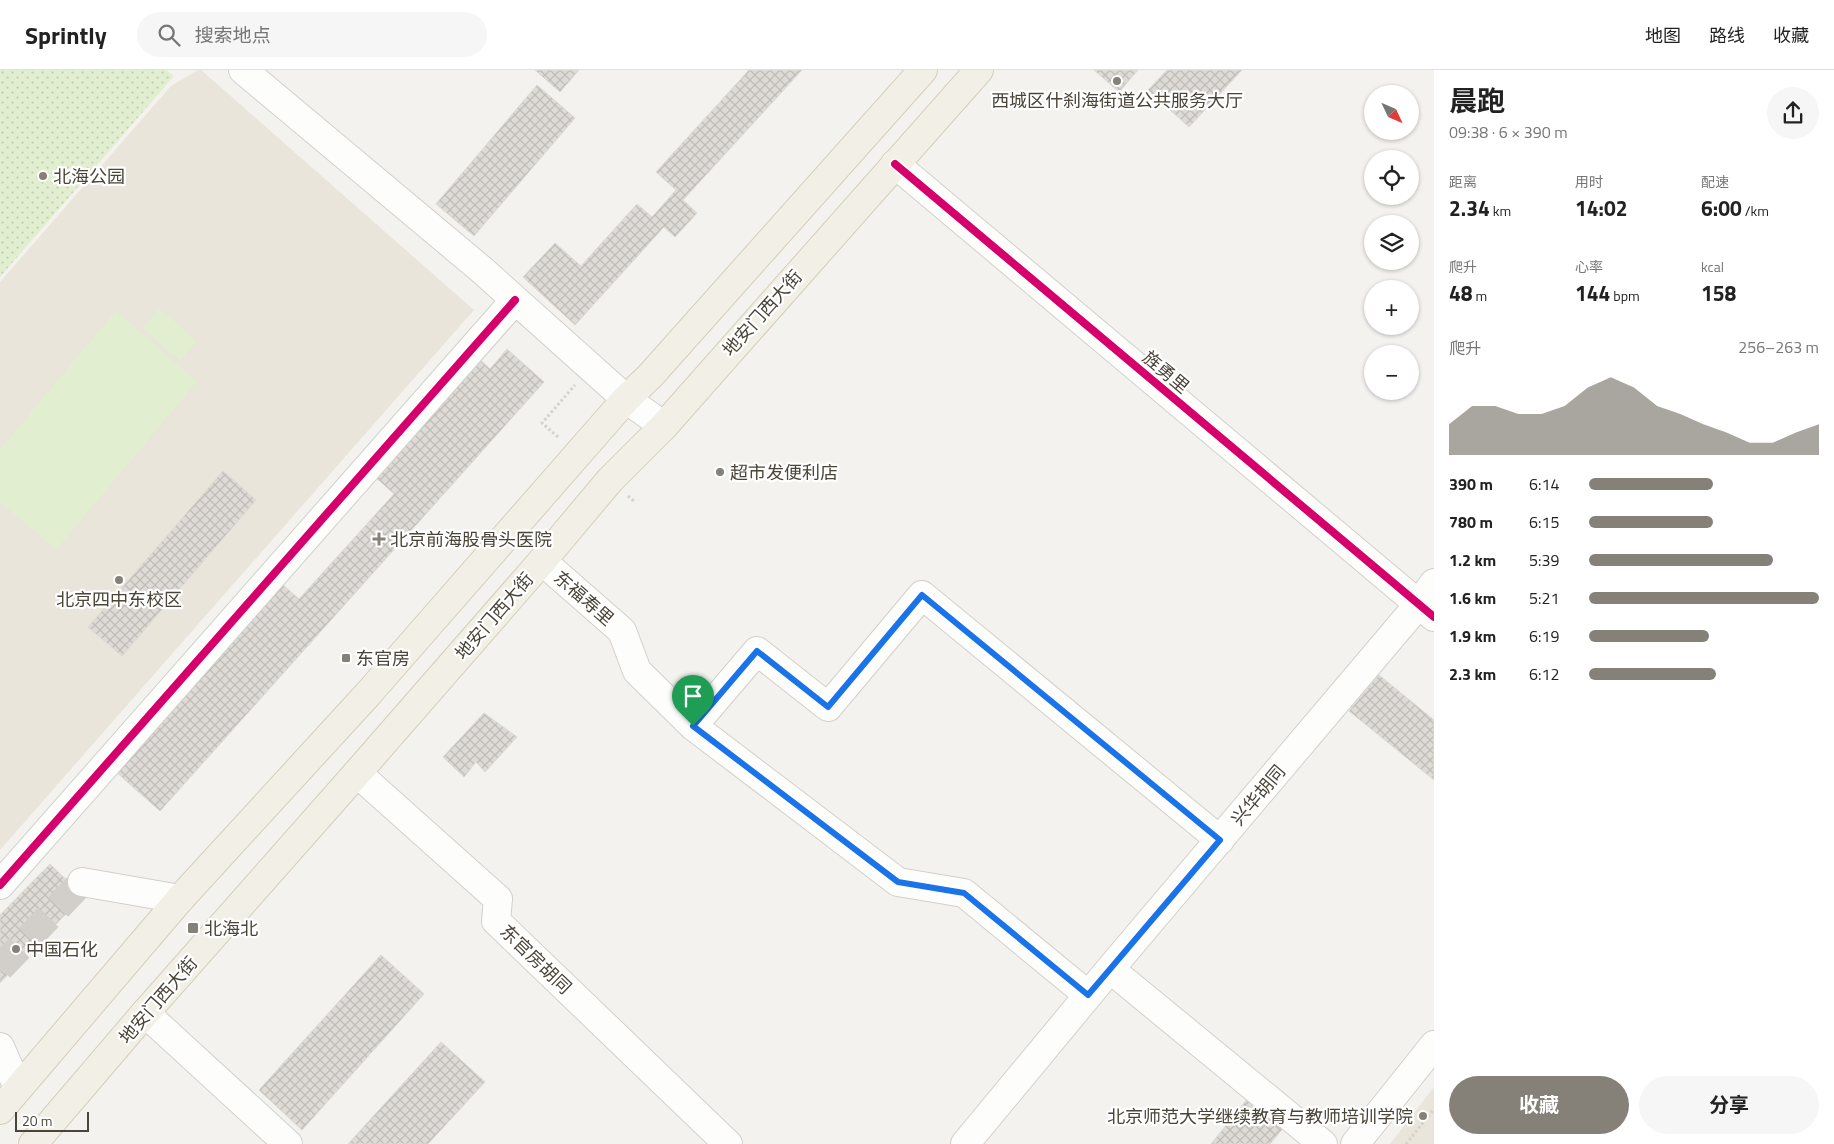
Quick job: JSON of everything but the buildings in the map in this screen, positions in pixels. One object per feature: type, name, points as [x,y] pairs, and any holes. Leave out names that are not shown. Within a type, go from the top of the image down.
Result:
[{"type":"main road","points":[[0,1110],[180,900],[368,694],[626,399],[650,376],[923,70]]},
{"type":"main road","name":"地安门西大街","points":[[33,1144],[145,1013],[542,561],[610,480],[664,426],[979,70]]},
{"type":"street","points":[[243,70],[482,270],[626,399],[664,426]]},
{"type":"street","name":"旌勇里","points":[[895,164],[1429,601]]},
{"type":"street","points":[[0,885],[515,300]]},
{"type":"street","name":"东福寿里","points":[[542,561],[622,631],[637,671],[693,726],[898,882],[964,893],[1088,995]]},
{"type":"street","points":[[693,726],[757,651],[828,707],[922,595],[1220,840]]},
{"type":"street","name":"兴华胡同","points":[[965,1144],[1088,995],[1220,840],[1429,601]]},
{"type":"street","name":"东官房胡同","points":[[357,773],[498,899],[496,921],[728,1144]]},
{"type":"street","points":[[82,882],[180,900]]},
{"type":"street","points":[[1110,969],[1323,1144]]},
{"type":"street","points":[[145,1013],[288,1144]]},
{"type":"street","points":[[1355,1144],[1434,1045]]},
{"type":"street","points":[[0,1047],[18,1088]]},
{"type":"path","points":[[1406,1144],[1434,1108]]},
{"type":"shaded area","name":"北京四中东校区","points":[[201,70],[474,310],[0,850],[0,282],[171,86]]},
{"type":"shaded area","name":"北京师范大学继续教育与教师培训学院","points":[[1434,1087],[1434,1144],[1390,1144]]},
{"type":"green space","name":"北海公园","points":[[0,70],[167,70],[174,76],[0,277]]},
{"type":"green space","points":[[159,308],[197,341],[180,361],[142,328]]},
{"type":"green space","points":[[116,310],[197,382],[56,550],[0,502],[0,449]]},
{"type":"tunnel","points":[[0,968],[82,882]]},
{"type":"cycle path","points":[[895,164],[1434,617]]},
{"type":"cycle path","points":[[0,885],[515,300]]},
{"type":"cycle path","points":[[693,726],[757,651],[828,707],[922,595],[1220,840]]},
{"type":"place","name":"西城区什刹海街道公共服务大厅","points":[[1117,81]]},
{"type":"place","name":"北海公园","points":[[43,176]]},
{"type":"place","name":"超市发便利店","points":[[720,472]]},
{"type":"place","name":"北京前海股骨头医院","points":[[379,539]]},
{"type":"place","name":"北京四中东校区","points":[[119,580]]},
{"type":"place","name":"东官房","points":[[346,658]]},
{"type":"place","name":"北海北","points":[[193,928]]},
{"type":"place","name":"中国石化","points":[[16,949]]},
{"type":"place","name":"北京师范大学继续教育与教师培训学院","points":[[1423,1116]]},
{"type":"route","points":[[922,595],[1220,840],[1088,995],[964,893],[898,882],[693,726],[757,651],[828,707],[922,595]]}]
